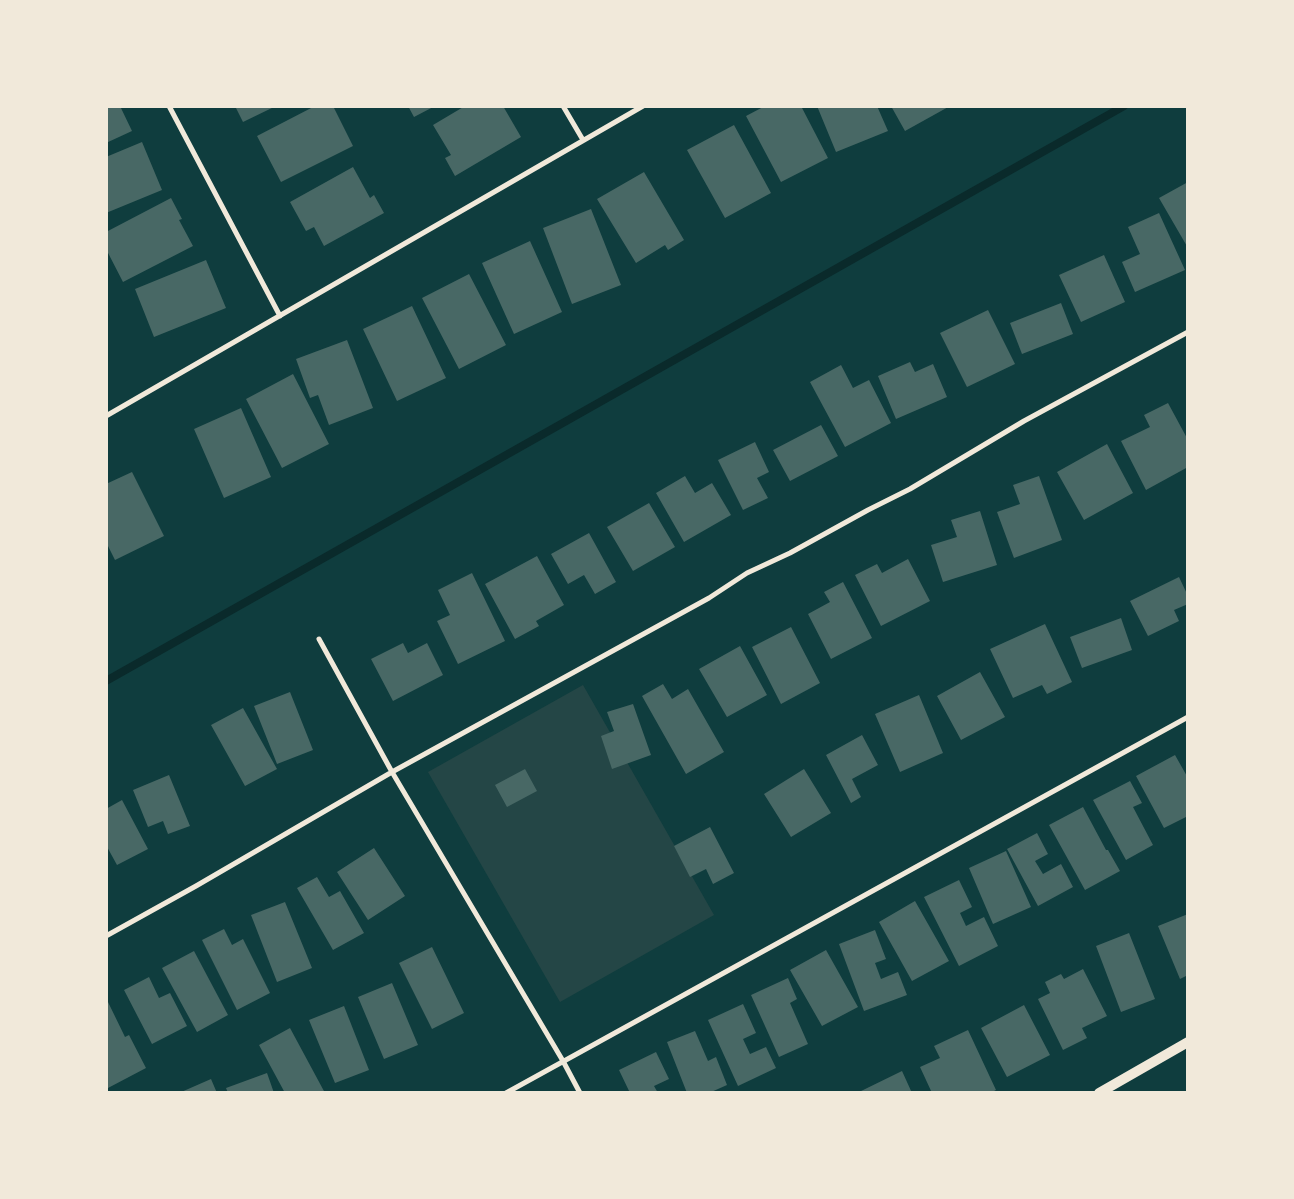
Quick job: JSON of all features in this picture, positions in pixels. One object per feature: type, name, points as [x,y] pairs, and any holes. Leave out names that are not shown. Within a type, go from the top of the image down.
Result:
[{"type":"main road","points":[[1099,1093],[1188,1042]]},
{"type":"street","points":[[169,106],[280,316]]},
{"type":"street","points":[[563,106],[584,140]]},
{"type":"street","points":[[106,416],[643,106]]},
{"type":"street","points":[[106,936],[392,772],[708,598],[747,573],[790,554],[868,510],[910,489],[1024,421],[1188,332]]},
{"type":"street","points":[[319,639],[392,772],[563,1061],[580,1093]]},
{"type":"street","points":[[506,1093],[1188,717]]},
{"type":"shaded area","points":[[583,685],[714,915],[560,1002],[428,772]]},
{"type":"building","points":[[106,106],[120,106],[132,131],[106,143]]},
{"type":"building","points":[[235,106],[276,106],[243,122]]},
{"type":"building","points":[[315,106],[333,106],[353,146],[281,182],[257,136]]},
{"type":"building","points":[[408,106],[435,106],[414,117]]},
{"type":"building","points":[[465,106],[503,106],[521,137],[455,176],[445,158],[451,155],[433,125]]},
{"type":"building","points":[[765,106],[801,106],[828,158],[781,182],[746,116]]},
{"type":"building","points":[[817,106],[877,106],[888,131],[836,152]]},
{"type":"building","points":[[891,106],[950,106],[905,131]]},
{"type":"building","points":[[734,125],[771,193],[725,218],[687,150]]},
{"type":"building","points":[[142,142],[162,190],[106,213],[106,157]]},
{"type":"building","points":[[353,167],[370,198],[374,195],[384,213],[324,246],[314,227],[306,231],[290,202]]},
{"type":"building","points":[[644,172],[684,240],[668,250],[665,245],[636,263],[597,199]]},
{"type":"building","points":[[1188,182],[1188,248],[1159,198]]},
{"type":"building","points":[[171,198],[182,219],[179,220],[193,246],[123,282],[106,249],[106,232]]},
{"type":"building","points":[[591,209],[621,285],[572,304],[543,228]]},
{"type":"building","points":[[1159,213],[1185,270],[1135,292],[1122,262],[1140,254],[1128,227]]},
{"type":"building","points":[[530,241],[562,312],[514,334],[482,263]]},
{"type":"building","points":[[1104,255],[1125,302],[1081,322],[1059,275]]},
{"type":"building","points":[[206,260],[226,308],[154,337],[135,289]]},
{"type":"building","points":[[469,274],[506,345],[459,369],[422,298]]},
{"type":"building","points":[[1061,303],[1073,334],[1022,354],[1010,323]]},
{"type":"building","points":[[412,306],[446,378],[397,401],[363,329]]},
{"type":"building","points":[[988,310],[1015,364],[967,387],[940,333]]},
{"type":"building","points":[[347,340],[373,408],[329,425],[318,395],[310,398],[296,359]]},
{"type":"building","points":[[910,362],[915,372],[933,364],[947,397],[896,419],[878,376]]},
{"type":"building","points":[[841,365],[853,388],[869,380],[891,423],[845,447],[810,382]]},
{"type":"building","points":[[293,374],[329,444],[282,468],[246,399]]},
{"type":"building","points":[[1168,403],[1188,440],[1188,467],[1146,490],[1121,441],[1150,427],[1144,415]]},
{"type":"building","points":[[241,408],[271,477],[224,498],[194,429]]},
{"type":"building","points":[[821,425],[838,456],[790,481],[773,450]]},
{"type":"building","points":[[755,442],[769,472],[757,478],[768,498],[743,510],[718,460]]},
{"type":"building","points":[[1107,444],[1133,493],[1084,520],[1057,472]]},
{"type":"building","points":[[132,472],[164,536],[115,560],[106,542],[106,484]]},
{"type":"building","points":[[685,476],[695,493],[712,483],[731,515],[684,542],[656,493]]},
{"type":"building","points":[[1039,476],[1062,540],[1014,558],[997,512],[1020,504],[1013,485]]},
{"type":"building","points":[[649,503],[675,547],[633,571],[607,527]]},
{"type":"building","points":[[980,511],[997,565],[943,582],[931,545],[957,537],[951,520]]},
{"type":"building","points":[[589,533],[616,582],[595,594],[584,575],[568,584],[551,554]]},
{"type":"building","points":[[537,556],[564,605],[536,621],[539,626],[515,639],[485,584]]},
{"type":"building","points":[[908,559],[930,601],[881,626],[855,575],[877,564],[882,573]]},
{"type":"building","points":[[472,573],[505,641],[458,664],[437,621],[450,615],[438,590]]},
{"type":"building","points":[[1179,577],[1188,596],[1188,604],[1174,610],[1179,621],[1148,636],[1130,601]]},
{"type":"building","points":[[843,582],[872,638],[831,659],[808,614],[830,602],[824,592]]},
{"type":"building","points":[[1121,618],[1132,650],[1082,668],[1070,637]]},
{"type":"building","points":[[1045,624],[1072,682],[1047,694],[1042,685],[1013,698],[990,649]]},
{"type":"building","points":[[791,627],[820,683],[781,704],[752,647]]},
{"type":"building","points":[[403,643],[408,653],[427,643],[443,675],[393,701],[371,659]]},
{"type":"building","points":[[740,646],[767,695],[727,717],[699,669]]},
{"type":"building","points":[[980,672],[1005,717],[961,740],[937,696]]},
{"type":"building","points":[[663,684],[672,699],[688,689],[724,752],[686,774],[642,696]]},
{"type":"building","points":[[290,692],[313,750],[277,764],[254,706]]},
{"type":"building","points":[[919,695],[943,753],[900,772],[875,714]]},
{"type":"building","points":[[633,704],[651,755],[612,769],[601,736],[614,731],[607,712]]},
{"type":"building","points":[[243,708],[277,769],[245,786],[211,725]]},
{"type":"building","points":[[862,735],[878,765],[852,779],[861,797],[851,803],[826,755]]},
{"type":"building","points":[[1175,755],[1188,778],[1188,816],[1164,828],[1136,776]]},
{"type":"building","points":[[525,769],[537,791],[507,807],[495,785]]},
{"type":"building","points":[[804,769],[831,813],[791,837],[764,794]]},
{"type":"building","points":[[169,775],[190,826],[168,834],[163,821],[148,827],[133,790]]},
{"type":"building","points":[[1130,781],[1142,803],[1133,807],[1153,845],[1126,860],[1093,800]]},
{"type":"building","points":[[122,800],[148,849],[117,865],[106,845],[106,809]]},
{"type":"building","points":[[1083,807],[1106,850],[1108,850],[1120,871],[1085,890],[1049,825]]},
{"type":"building","points":[[710,827],[734,873],[713,884],[706,869],[690,877],[674,846]]},
{"type":"building","points":[[1037,833],[1048,854],[1035,861],[1043,874],[1061,864],[1073,887],[1038,906],[1007,849]]},
{"type":"building","points":[[374,848],[405,896],[368,920],[337,872]]},
{"type":"building","points":[[1006,851],[1031,907],[993,924],[969,868]]},
{"type":"building","points":[[317,877],[329,897],[340,891],[364,933],[333,950],[297,888]]},
{"type":"building","points":[[959,880],[972,907],[960,913],[966,926],[984,917],[998,946],[959,966],[924,897]]},
{"type":"building","points":[[915,901],[949,961],[912,981],[879,922]]},
{"type":"building","points":[[285,902],[312,968],[277,982],[251,915]]},
{"type":"building","points":[[1188,914],[1188,975],[1180,979],[1158,926]]},
{"type":"building","points":[[224,929],[232,945],[243,939],[270,993],[237,1010],[202,940]]},
{"type":"building","points":[[875,930],[886,959],[875,963],[881,979],[898,972],[907,995],[864,1011],[839,944]]},
{"type":"building","points":[[1129,933],[1155,999],[1121,1012],[1096,946]]},
{"type":"building","points":[[432,947],[464,1013],[432,1029],[399,963]]},
{"type":"building","points":[[826,950],[858,1007],[822,1026],[790,970]]},
{"type":"building","points":[[194,951],[228,1015],[197,1032],[162,968]]},
{"type":"building","points":[[1083,969],[1107,1016],[1082,1028],[1087,1038],[1063,1050],[1038,999],[1050,993],[1045,982],[1061,974],[1064,979]]},
{"type":"building","points":[[149,977],[159,998],[170,993],[187,1026],[152,1044],[124,990]]},
{"type":"building","points":[[788,978],[797,999],[790,1003],[808,1044],[779,1057],[751,995]]},
{"type":"building","points":[[392,983],[418,1045],[384,1059],[358,997]]},
{"type":"building","points":[[108,1002],[125,1037],[129,1035],[146,1068],[108,1088],[106,1084],[106,1003]]},
{"type":"building","points":[[743,1004],[756,1033],[743,1039],[750,1054],[766,1047],[776,1068],[738,1086],[708,1020]]},
{"type":"building","points":[[1024,1005],[1050,1055],[1007,1077],[981,1028]]},
{"type":"building","points":[[344,1006],[369,1070],[335,1083],[309,1020]]},
{"type":"building","points":[[290,1028],[325,1093],[285,1093],[259,1045]]},
{"type":"building","points":[[968,1030],[996,1090],[990,1093],[932,1093],[920,1067],[940,1058],[934,1046]]},
{"type":"building","points":[[695,1031],[708,1061],[716,1057],[727,1085],[709,1093],[687,1093],[667,1042]]},
{"type":"building","points":[[656,1052],[669,1079],[654,1086],[658,1093],[630,1093],[619,1070]]},
{"type":"building","points":[[902,1071],[912,1093],[857,1093]]},
{"type":"building","points":[[267,1073],[274,1093],[228,1093],[226,1088]]},
{"type":"building","points":[[211,1079],[217,1093],[179,1093]]},
{"type":"waterway","points":[[106,681],[1124,106]]}]
